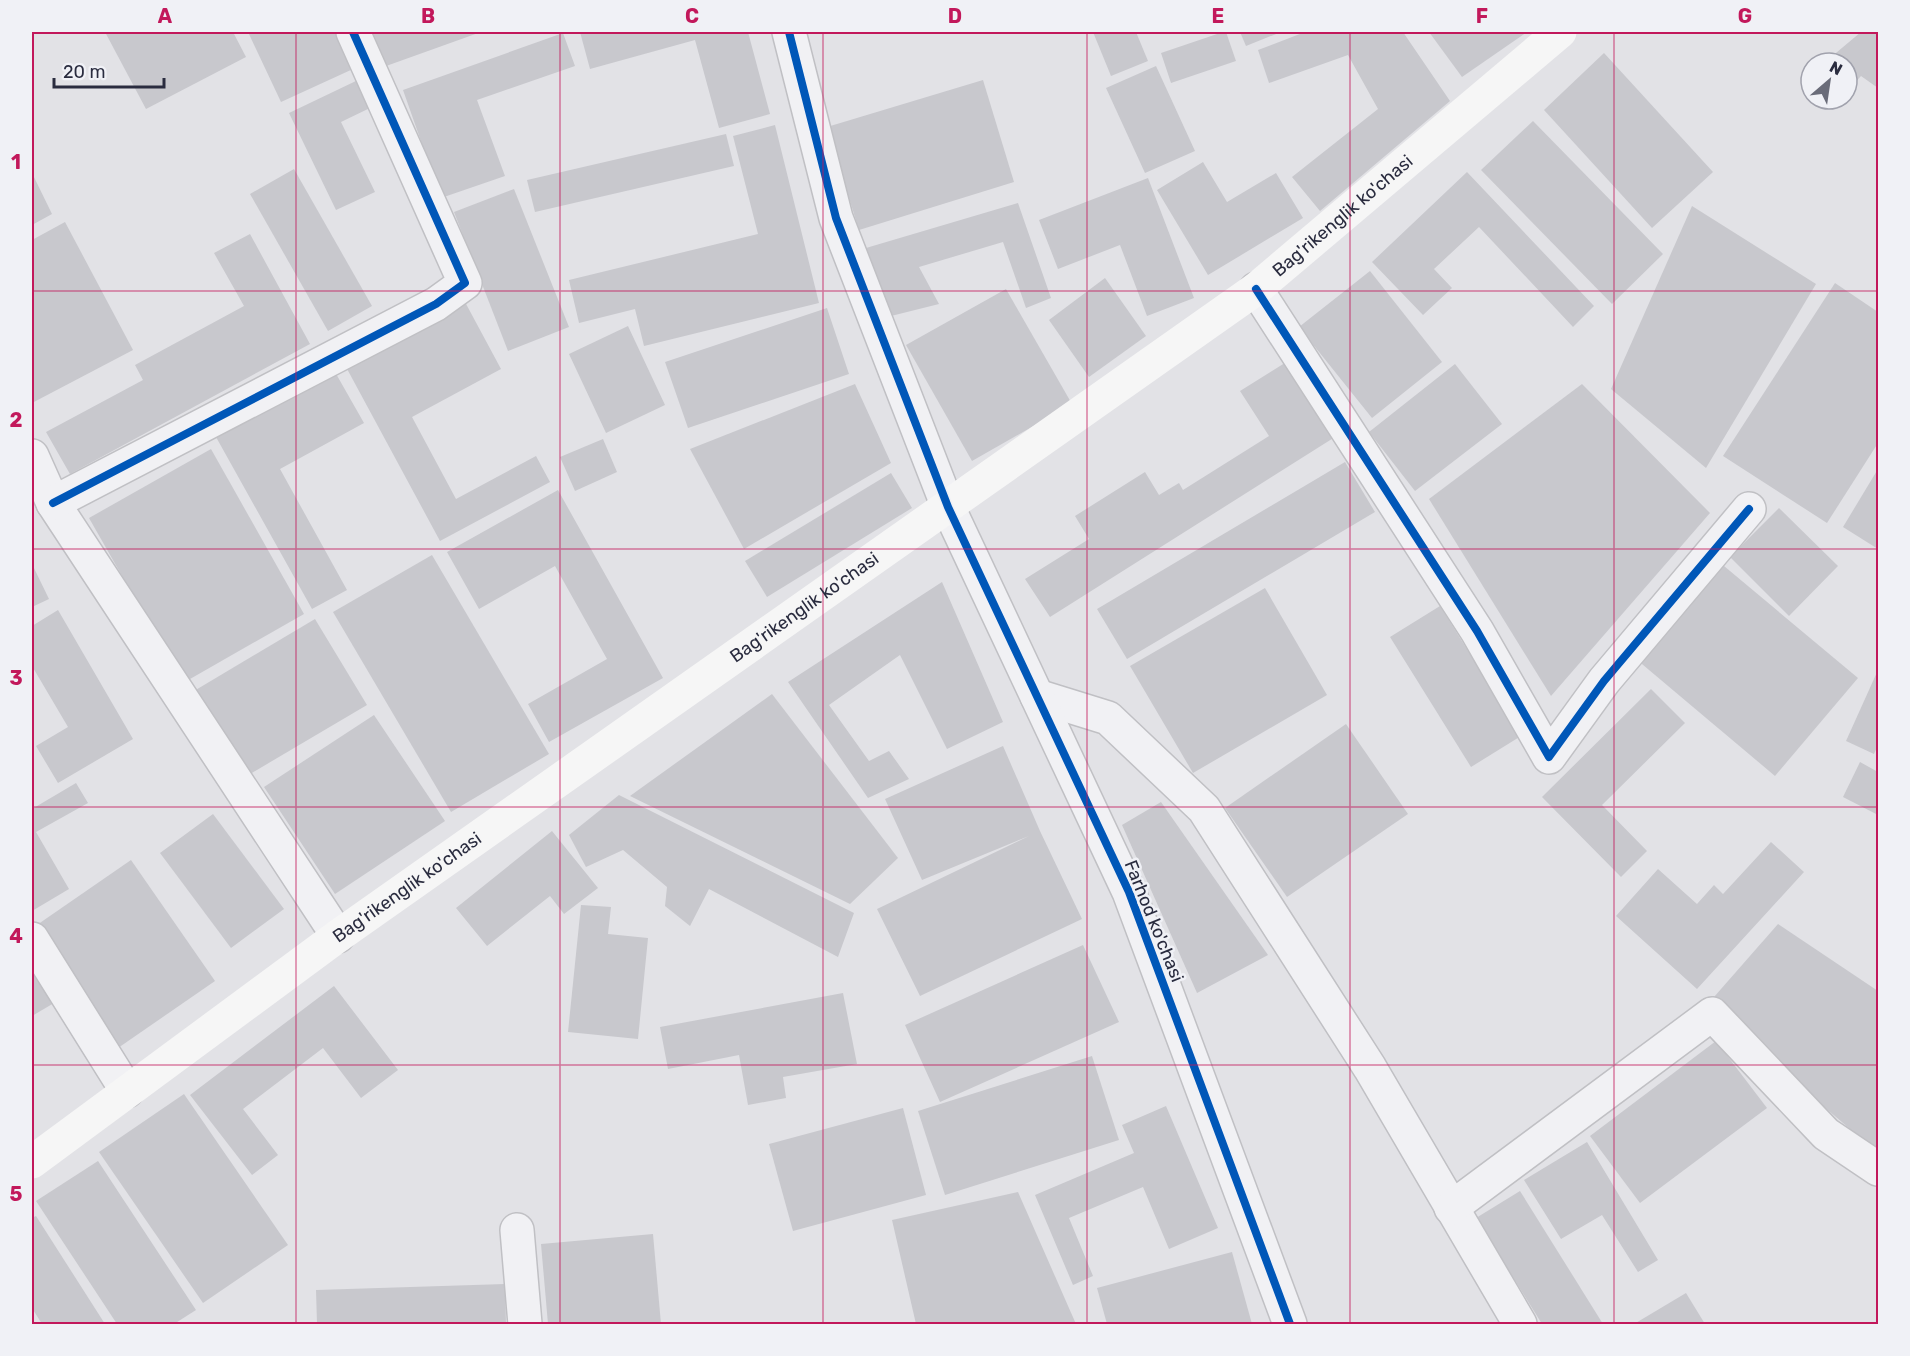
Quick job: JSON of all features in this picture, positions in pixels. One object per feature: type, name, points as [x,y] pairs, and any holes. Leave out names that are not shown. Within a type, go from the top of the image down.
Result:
[{"type":"main road","name":"Bag'rikenglik ko'chasi","points":[[32,1162],[338,936],[1256,289],[1560,32]]},
{"type":"street","points":[[53,503],[436,304],[465,283],[353,32]]},
{"type":"street","name":"Farhod ko'chasi","points":[[789,32],[836,218],[948,507],[1129,892],[1290,1324]]},
{"type":"street","points":[[1256,289],[1477,631],[1549,757],[1604,681],[1749,509]]},
{"type":"street","points":[[32,456],[53,503],[338,936]]},
{"type":"street","points":[[1037,696],[1108,718],[1203,809],[1371,1068],[1520,1324]]},
{"type":"street","points":[[32,939],[127,1091]]},
{"type":"street","points":[[1451,1208],[1712,1014],[1826,1134],[1878,1169]]},
{"type":"street","points":[[517,1230],[525,1324]]},
{"type":"building","points":[[105,32],[233,32],[246,57],[146,109]]},
{"type":"building","points":[[248,32],[335,32],[353,69],[281,102]]},
{"type":"building","points":[[361,32],[481,32],[375,70]]},
{"type":"building","points":[[580,32],[748,32],[770,114],[719,128],[695,40],[590,69]]},
{"type":"building","points":[[1093,32],[1136,32],[1148,61],[1111,76]]},
{"type":"building","points":[[1226,32],[1236,61],[1171,83],[1161,53]]},
{"type":"building","points":[[1240,32],[1281,32],[1246,46]]},
{"type":"building","points":[[1305,32],[1403,32],[1450,101],[1320,211],[1292,177],[1378,109],[1348,55],[1269,83],[1258,50]]},
{"type":"building","points":[[1429,32],[1527,32],[1462,77]]},
{"type":"building","points":[[1861,32],[1878,32],[1878,88],[1861,76],[1859,78],[1859,51],[1838,51]]},
{"type":"building","points":[[563,33],[575,66],[477,100],[505,176],[441,198],[403,90]]},
{"type":"building","points":[[1604,53],[1713,172],[1652,228],[1544,110]]},
{"type":"building","points":[[1156,66],[1195,151],[1145,173],[1106,88]]},
{"type":"building","points":[[358,80],[372,107],[341,122],[375,192],[336,210],[289,113]]},
{"type":"building","points":[[983,80],[1014,182],[859,230],[827,127]]},
{"type":"building","points":[[1533,121],[1663,254],[1612,304],[1481,170]]},
{"type":"building","points":[[775,125],[819,303],[644,346],[635,309],[579,323],[569,280],[758,234],[733,136]]},
{"type":"building","points":[[726,134],[734,166],[535,212],[527,180]]},
{"type":"building","points":[[1203,162],[1227,202],[1276,173],[1303,218],[1208,275],[1157,190]]},
{"type":"building","points":[[294,169],[372,306],[328,331],[250,194]]},
{"type":"building","points":[[1467,172],[1594,306],[1573,327],[1479,227],[1434,269],[1452,288],[1423,315],[1372,262]]},
{"type":"building","points":[[32,173],[52,214],[32,225]]},
{"type":"building","points":[[1148,178],[1194,298],[1147,316],[1120,245],[1058,269],[1039,220]]},
{"type":"building","points":[[514,189],[569,327],[508,351],[454,212]]},
{"type":"building","points":[[1018,203],[1051,298],[1026,308],[1003,242],[919,267],[939,304],[891,316],[866,248]]},
{"type":"building","points":[[1692,206],[1816,284],[1706,468],[1611,389]]},
{"type":"building","points":[[65,222],[133,350],[32,403],[32,240]]},
{"type":"building","points":[[250,234],[310,344],[70,474],[46,432],[143,380],[135,365],[244,306],[214,253]]},
{"type":"building","points":[[1370,271],[1442,362],[1372,418],[1299,327]]},
{"type":"building","points":[[1105,278],[1146,336],[1089,377],[1049,320]]},
{"type":"building","points":[[1835,283],[1878,312],[1878,443],[1827,523],[1723,456]]},
{"type":"building","points":[[1006,289],[1072,404],[972,461],[906,345]]},
{"type":"building","points":[[465,302],[501,369],[412,417],[456,499],[536,456],[550,482],[440,541],[346,367]]},
{"type":"building","points":[[827,308],[849,374],[688,428],[665,362]]},
{"type":"building","points":[[628,326],[665,405],[606,433],[569,354]]},
{"type":"building","points":[[1288,361],[1335,437],[1050,617],[1025,579],[1089,539],[1075,516],[1145,472],[1159,495],[1179,483],[1183,490],[1269,436],[1240,391]]},
{"type":"building","points":[[1455,364],[1502,424],[1415,491],[1369,432]]},
{"type":"building","points":[[335,372],[364,423],[280,469],[347,590],[312,609],[216,437]]},
{"type":"building","points":[[855,384],[891,463],[744,549],[690,449]]},
{"type":"building","points":[[1582,384],[1710,513],[1551,696],[1429,499]]},
{"type":"building","points":[[603,439],[617,472],[575,491],[560,457]]},
{"type":"building","points":[[211,449],[304,614],[183,683],[89,518]]},
{"type":"building","points":[[1345,462],[1375,512],[1127,659],[1097,609]]},
{"type":"building","points":[[1878,469],[1878,549],[1843,527]]},
{"type":"building","points":[[891,473],[912,508],[767,597],[745,561]]},
{"type":"building","points":[[558,490],[663,678],[549,742],[528,704],[607,659],[555,566],[479,609],[447,552]]},
{"type":"building","points":[[1779,508],[1838,566],[1789,616],[1730,557]]},
{"type":"building","points":[[432,555],[549,754],[451,812],[333,612]]},
{"type":"building","points":[[1718,561],[1858,678],[1775,776],[1636,659]]},
{"type":"building","points":[[32,564],[49,599],[32,607]]},
{"type":"building","points":[[942,582],[1003,722],[947,749],[900,655],[829,705],[869,761],[889,751],[909,779],[868,798],[788,682]]},
{"type":"building","points":[[1265,588],[1327,695],[1193,773],[1130,666]]},
{"type":"building","points":[[1440,606],[1521,736],[1471,767],[1390,637]]},
{"type":"building","points":[[58,610],[133,739],[58,783],[36,746],[68,727],[32,666],[32,626]]},
{"type":"building","points":[[315,619],[367,705],[245,777],[194,691]]},
{"type":"building","points":[[1878,670],[1878,745],[1874,754],[1846,741]]},
{"type":"building","points":[[1651,689],[1685,723],[1602,805],[1647,851],[1621,877],[1542,797]]},
{"type":"building","points":[[772,694],[898,858],[850,904],[630,796]]},
{"type":"building","points":[[374,715],[445,821],[335,894],[264,787]]},
{"type":"building","points":[[1346,724],[1408,814],[1287,897],[1225,808]]},
{"type":"building","points":[[1003,746],[1082,919],[920,996],[877,909],[1029,836],[922,880],[885,799]]},
{"type":"building","points":[[1860,762],[1878,772],[1878,815],[1843,797]]},
{"type":"building","points":[[76,783],[88,803],[36,832],[69,889],[32,911],[32,809]]},
{"type":"building","points":[[619,795],[854,913],[838,957],[709,889],[690,926],[665,906],[667,887],[623,850],[586,867],[569,835]]},
{"type":"building","points":[[1161,802],[1268,955],[1197,993],[1122,825]]},
{"type":"building","points":[[213,814],[284,909],[231,948],[160,853]]},
{"type":"building","points":[[552,831],[598,888],[564,914],[550,896],[487,946],[456,908]]},
{"type":"building","points":[[1771,842],[1804,872],[1697,989],[1616,916],[1658,869],[1697,904],[1714,885],[1723,894]]},
{"type":"building","points":[[131,860],[215,981],[118,1048],[34,927]]},
{"type":"building","points":[[581,905],[611,907],[608,934],[648,938],[638,1039],[568,1032]]},
{"type":"building","points":[[1778,924],[1878,991],[1878,1153],[1765,1056],[1714,997]]},
{"type":"building","points":[[1083,945],[1119,1022],[940,1102],[905,1025]]},
{"type":"building","points":[[32,964],[54,1003],[32,1016]]},
{"type":"building","points":[[334,986],[398,1070],[361,1098],[323,1048],[243,1109],[278,1155],[252,1175],[190,1095]]},
{"type":"building","points":[[843,993],[857,1064],[783,1077],[786,1098],[748,1105],[739,1055],[668,1069],[660,1027]]},
{"type":"building","points":[[1716,1041],[1767,1108],[1640,1203],[1590,1136]]},
{"type":"building","points":[[1092,1056],[1119,1140],[945,1195],[918,1111]]},
{"type":"building","points":[[184,1094],[288,1245],[203,1303],[99,1152]]},
{"type":"building","points":[[1166,1106],[1218,1228],[1169,1249],[1143,1187],[1069,1218],[1093,1276],[1073,1285],[1035,1195],[1134,1153],[1122,1125]]},
{"type":"building","points":[[903,1108],[926,1195],[793,1231],[769,1144]]},
{"type":"building","points":[[1587,1142],[1658,1260],[1638,1272],[1602,1215],[1561,1239],[1524,1180]]},
{"type":"building","points":[[98,1161],[196,1310],[174,1324],[117,1324],[36,1201]]},
{"type":"building","points":[[1520,1191],[1603,1324],[1542,1324],[1476,1218]]},
{"type":"building","points":[[1018,1192],[1076,1324],[916,1324],[892,1220]]},
{"type":"building","points":[[36,1216],[105,1324],[42,1324],[32,1308],[32,1218]]},
{"type":"building","points":[[653,1234],[661,1324],[548,1324],[541,1244]]},
{"type":"building","points":[[1232,1252],[1252,1324],[1107,1324],[1097,1288]]},
{"type":"building","points":[[505,1284],[506,1324],[317,1324],[316,1290]]},
{"type":"building","points":[[1686,1293],[1705,1324],[1634,1324]]},
{"type":"cycle path","points":[[53,503],[436,304],[465,283],[353,32]]},
{"type":"cycle path","points":[[789,32],[836,218],[948,507],[1129,892],[1290,1324]]},
{"type":"cycle path","points":[[1256,289],[1477,631],[1549,757],[1604,681],[1749,509]]}]
